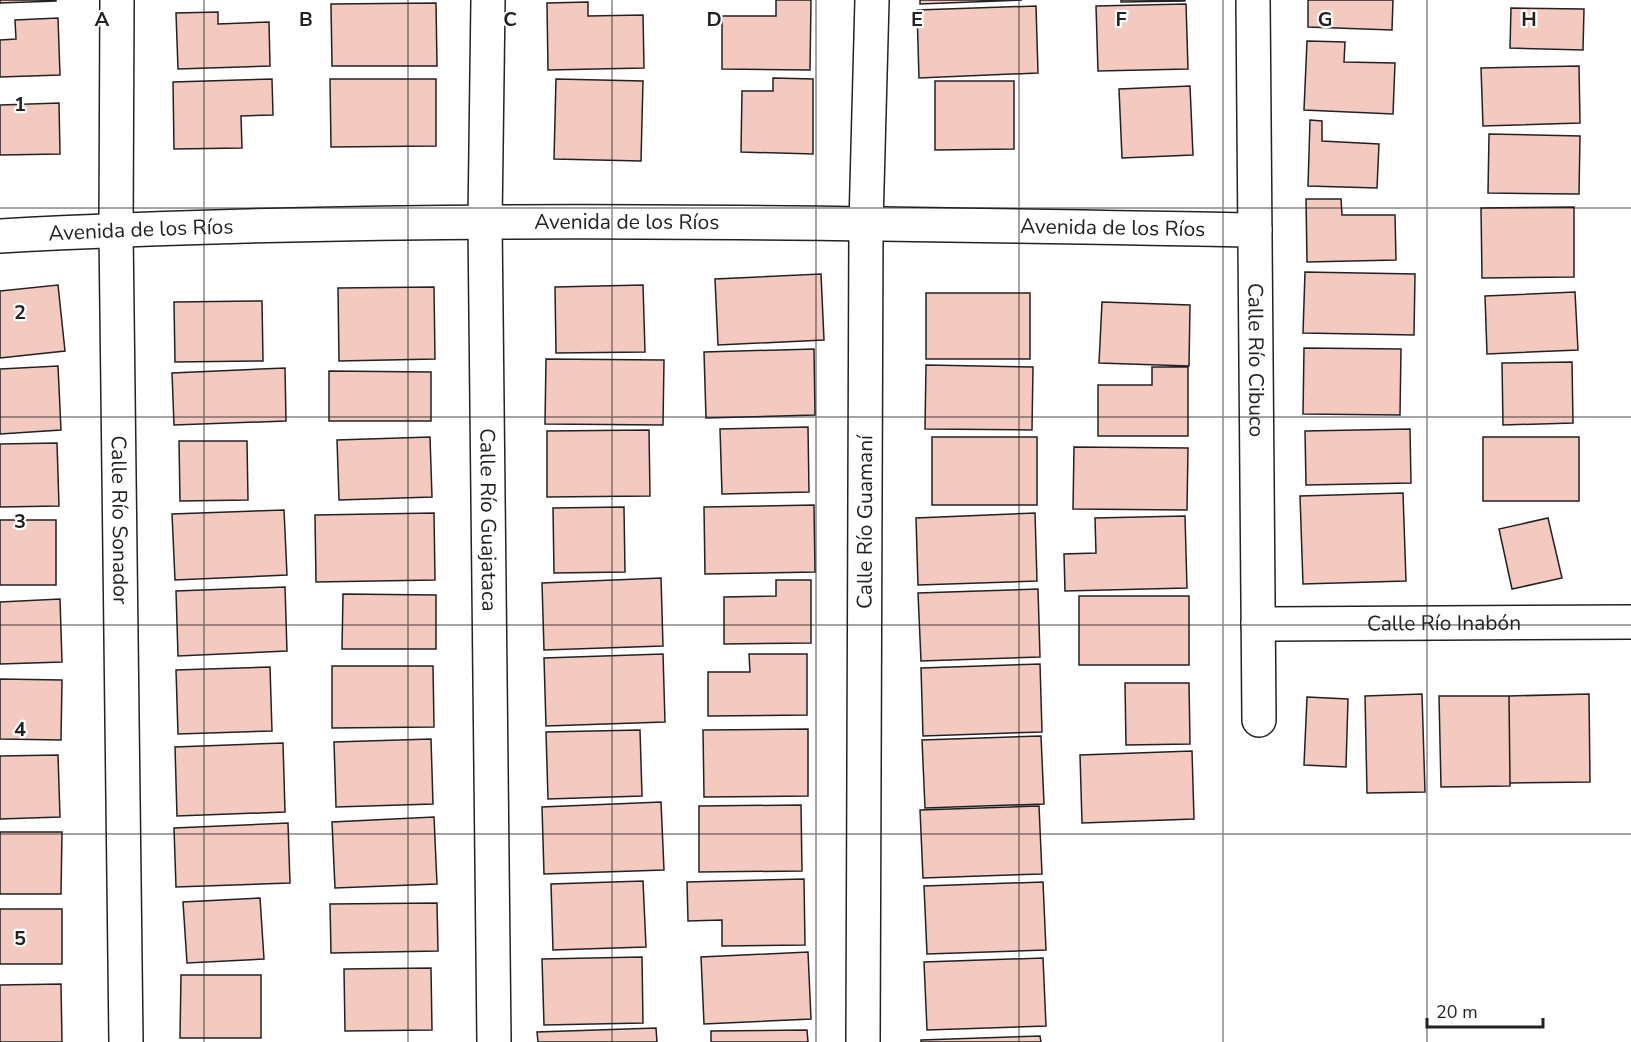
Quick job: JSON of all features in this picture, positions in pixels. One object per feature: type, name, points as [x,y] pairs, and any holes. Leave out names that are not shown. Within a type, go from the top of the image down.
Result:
[{"type":"street","name":"Calle Río Sonador","points":[[117,0],[116,230],[126,1042]]},
{"type":"street","name":"Calle Río Guajataca","points":[[488,0],[485,222],[494,1042]]},
{"type":"street","name":"Calle Río Guamaní","points":[[863,1042],[867,224],[872,0]]},
{"type":"street","name":"Calle Río Cibuco","points":[[1253,0],[1259,720]]},
{"type":"street","name":"Avenida de los Ríos","points":[[0,236],[116,230],[485,222],[867,224],[1255,230]]},
{"type":"street","name":"Calle Río Inabón","points":[[1258,624],[1631,622]]},
{"type":"building","points":[[0,0],[56,0],[56,1],[0,3]]},
{"type":"building","points":[[776,0],[811,0],[810,70],[722,69],[722,16],[776,16]]},
{"type":"building","points":[[920,0],[1022,0],[920,4]]},
{"type":"building","points":[[1121,0],[1185,0],[1185,1],[1121,2]]},
{"type":"building","points":[[1308,0],[1393,0],[1392,30],[1308,27]]},
{"type":"building","points":[[588,2],[588,16],[643,15],[644,68],[548,70],[547,3]]},
{"type":"building","points":[[436,3],[437,66],[332,66],[331,4]]},
{"type":"building","points":[[1186,4],[1188,69],[1098,71],[1096,6]]},
{"type":"building","points":[[1036,6],[1038,73],[919,78],[917,10]]},
{"type":"building","points":[[1511,8],[1584,9],[1583,50],[1510,48]]},
{"type":"building","points":[[218,12],[218,24],[269,22],[270,66],[178,69],[176,13]]},
{"type":"building","points":[[58,18],[60,75],[0,77],[0,40],[16,39],[15,20]]},
{"type":"building","points":[[1307,41],[1345,42],[1344,62],[1395,63],[1393,114],[1304,110]]},
{"type":"building","points":[[1579,66],[1580,123],[1483,126],[1481,68]]},
{"type":"building","points":[[773,78],[813,79],[813,154],[741,152],[742,91],[773,91]]},
{"type":"building","points":[[272,79],[273,115],[241,116],[242,148],[174,149],[173,82]]},
{"type":"building","points":[[330,79],[436,79],[436,146],[331,147]]},
{"type":"building","points":[[556,79],[643,81],[641,161],[554,159]]},
{"type":"building","points":[[935,81],[1014,81],[1014,149],[935,150]]},
{"type":"building","points":[[1190,86],[1193,155],[1122,158],[1119,89]]},
{"type":"building","points":[[59,103],[60,154],[0,155],[0,105]]},
{"type":"building","points":[[1310,120],[1322,121],[1322,141],[1379,144],[1377,188],[1308,186]]},
{"type":"building","points":[[1489,134],[1580,136],[1579,194],[1488,193]]},
{"type":"building","points":[[1306,199],[1341,199],[1342,215],[1395,215],[1396,260],[1307,262]]},
{"type":"building","points":[[1574,207],[1574,277],[1482,278],[1481,208]]},
{"type":"building","points":[[1305,272],[1415,274],[1414,335],[1303,333]]},
{"type":"building","points":[[821,274],[824,340],[718,345],[715,279]]},
{"type":"building","points":[[58,285],[65,351],[0,358],[0,291]]},
{"type":"building","points":[[643,285],[645,352],[556,353],[555,287]]},
{"type":"building","points":[[434,287],[435,359],[339,361],[338,288]]},
{"type":"building","points":[[1575,292],[1578,350],[1487,354],[1485,296]]},
{"type":"building","points":[[926,293],[1030,293],[1030,359],[926,359]]},
{"type":"building","points":[[262,301],[263,361],[175,362],[174,302]]},
{"type":"building","points":[[1102,302],[1190,305],[1189,366],[1099,363]]},
{"type":"building","points":[[1304,348],[1401,349],[1400,415],[1303,414]]},
{"type":"building","points":[[814,349],[815,415],[706,418],[704,352]]},
{"type":"building","points":[[546,359],[664,360],[663,425],[545,424]]},
{"type":"building","points":[[1572,362],[1573,423],[1503,425],[1502,363]]},
{"type":"building","points":[[926,365],[1033,367],[1032,430],[925,429]]},
{"type":"building","points":[[58,366],[61,430],[0,434],[0,369]]},
{"type":"building","points":[[1152,367],[1188,367],[1188,436],[1098,436],[1098,385],[1152,385]]},
{"type":"building","points":[[285,368],[286,421],[174,425],[172,373]]},
{"type":"building","points":[[329,371],[431,372],[431,421],[329,421]]},
{"type":"building","points":[[808,427],[809,492],[722,494],[720,429]]},
{"type":"building","points":[[1410,429],[1411,483],[1306,485],[1305,431]]},
{"type":"building","points":[[649,430],[650,496],[547,497],[547,431]]},
{"type":"building","points":[[430,437],[432,497],[339,500],[337,440]]},
{"type":"building","points":[[932,437],[1037,437],[1037,505],[932,505]]},
{"type":"building","points":[[1483,437],[1579,437],[1579,501],[1483,501]]},
{"type":"building","points":[[179,441],[247,441],[248,500],[180,501]]},
{"type":"building","points":[[57,443],[59,506],[0,507],[0,444]]},
{"type":"building","points":[[1074,447],[1188,448],[1187,510],[1073,509]]},
{"type":"building","points":[[1403,493],[1406,581],[1303,584],[1300,496]]},
{"type":"building","points":[[814,505],[815,572],[705,574],[704,507]]},
{"type":"building","points":[[624,507],[625,572],[554,573],[553,508]]},
{"type":"building","points":[[284,510],[287,575],[175,580],[172,514]]},
{"type":"building","points":[[434,513],[435,580],[316,582],[315,515]]},
{"type":"building","points":[[1035,513],[1037,581],[918,585],[916,518]]},
{"type":"building","points":[[1185,516],[1187,588],[1065,591],[1064,554],[1096,553],[1095,518]]},
{"type":"building","points":[[1548,518],[1562,578],[1512,589],[1499,529]]},
{"type":"building","points":[[0,520],[56,520],[56,585],[0,585]]},
{"type":"building","points":[[661,578],[663,646],[544,650],[542,583]]},
{"type":"building","points":[[776,580],[811,580],[811,643],[724,644],[724,597],[776,596]]},
{"type":"building","points":[[285,587],[287,651],[178,656],[176,591]]},
{"type":"building","points":[[1038,589],[1040,657],[921,661],[918,593]]},
{"type":"building","points":[[343,594],[436,595],[436,649],[342,649]]},
{"type":"building","points":[[1079,596],[1189,596],[1189,665],[1079,665]]},
{"type":"building","points":[[60,599],[62,662],[0,664],[0,602]]},
{"type":"building","points":[[663,654],[665,722],[546,726],[544,658]]},
{"type":"building","points":[[749,654],[807,654],[807,715],[708,716],[708,672],[750,672]]},
{"type":"building","points":[[1040,664],[1042,732],[923,736],[921,668]]},
{"type":"building","points":[[332,666],[433,666],[434,727],[332,728]]},
{"type":"building","points":[[270,667],[272,731],[178,734],[176,670]]},
{"type":"building","points":[[0,679],[62,680],[61,740],[0,739]]},
{"type":"building","points":[[1125,683],[1189,683],[1190,744],[1126,745]]},
{"type":"building","points":[[1422,694],[1425,792],[1367,793],[1365,696]]},
{"type":"building","points":[[1589,694],[1590,782],[1510,783],[1509,696]]},
{"type":"building","points":[[1439,696],[1509,696],[1510,786],[1441,787]]},
{"type":"building","points":[[1307,697],[1348,699],[1346,767],[1304,765]]},
{"type":"building","points":[[808,729],[808,796],[704,797],[703,730]]},
{"type":"building","points":[[640,730],[642,796],[548,799],[546,732]]},
{"type":"building","points":[[1041,736],[1044,804],[925,808],[922,740]]},
{"type":"building","points":[[431,739],[433,804],[336,807],[334,742]]},
{"type":"building","points":[[283,743],[285,812],[177,816],[175,747]]},
{"type":"building","points":[[1192,751],[1194,819],[1082,823],[1080,755]]},
{"type":"building","points":[[58,755],[60,817],[0,819],[0,756]]},
{"type":"building","points":[[661,802],[664,870],[544,874],[542,807]]},
{"type":"building","points":[[801,805],[802,871],[699,872],[699,806]]},
{"type":"building","points":[[1039,806],[1042,874],[923,878],[920,810]]},
{"type":"building","points":[[434,817],[437,884],[335,888],[332,822]]},
{"type":"building","points":[[288,823],[290,883],[176,887],[174,828]]},
{"type":"building","points":[[0,832],[62,832],[61,894],[0,894]]},
{"type":"building","points":[[804,879],[805,945],[722,946],[722,920],[688,921],[687,882]]},
{"type":"building","points":[[643,881],[646,947],[553,950],[551,884]]},
{"type":"building","points":[[1043,882],[1046,950],[927,954],[924,886]]},
{"type":"building","points":[[260,898],[264,959],[187,963],[183,902]]},
{"type":"building","points":[[437,903],[438,951],[331,953],[330,904]]},
{"type":"building","points":[[0,909],[62,909],[62,964],[0,964]]},
{"type":"building","points":[[808,952],[811,1019],[704,1024],[701,957]]},
{"type":"building","points":[[642,957],[643,1023],[544,1025],[542,959]]},
{"type":"building","points":[[1043,958],[1046,1026],[927,1030],[924,962]]},
{"type":"building","points":[[431,968],[432,1030],[345,1031],[344,969]]},
{"type":"building","points":[[181,975],[261,975],[261,1038],[180,1038]]},
{"type":"building","points":[[61,984],[62,1042],[0,1042],[0,985]]},
{"type":"building","points":[[656,1028],[657,1042],[538,1042],[537,1032]]},
{"type":"building","points":[[807,1030],[808,1042],[711,1042],[711,1031]]},
{"type":"building","points":[[1040,1036],[1041,1042],[921,1042],[921,1040]]}]
